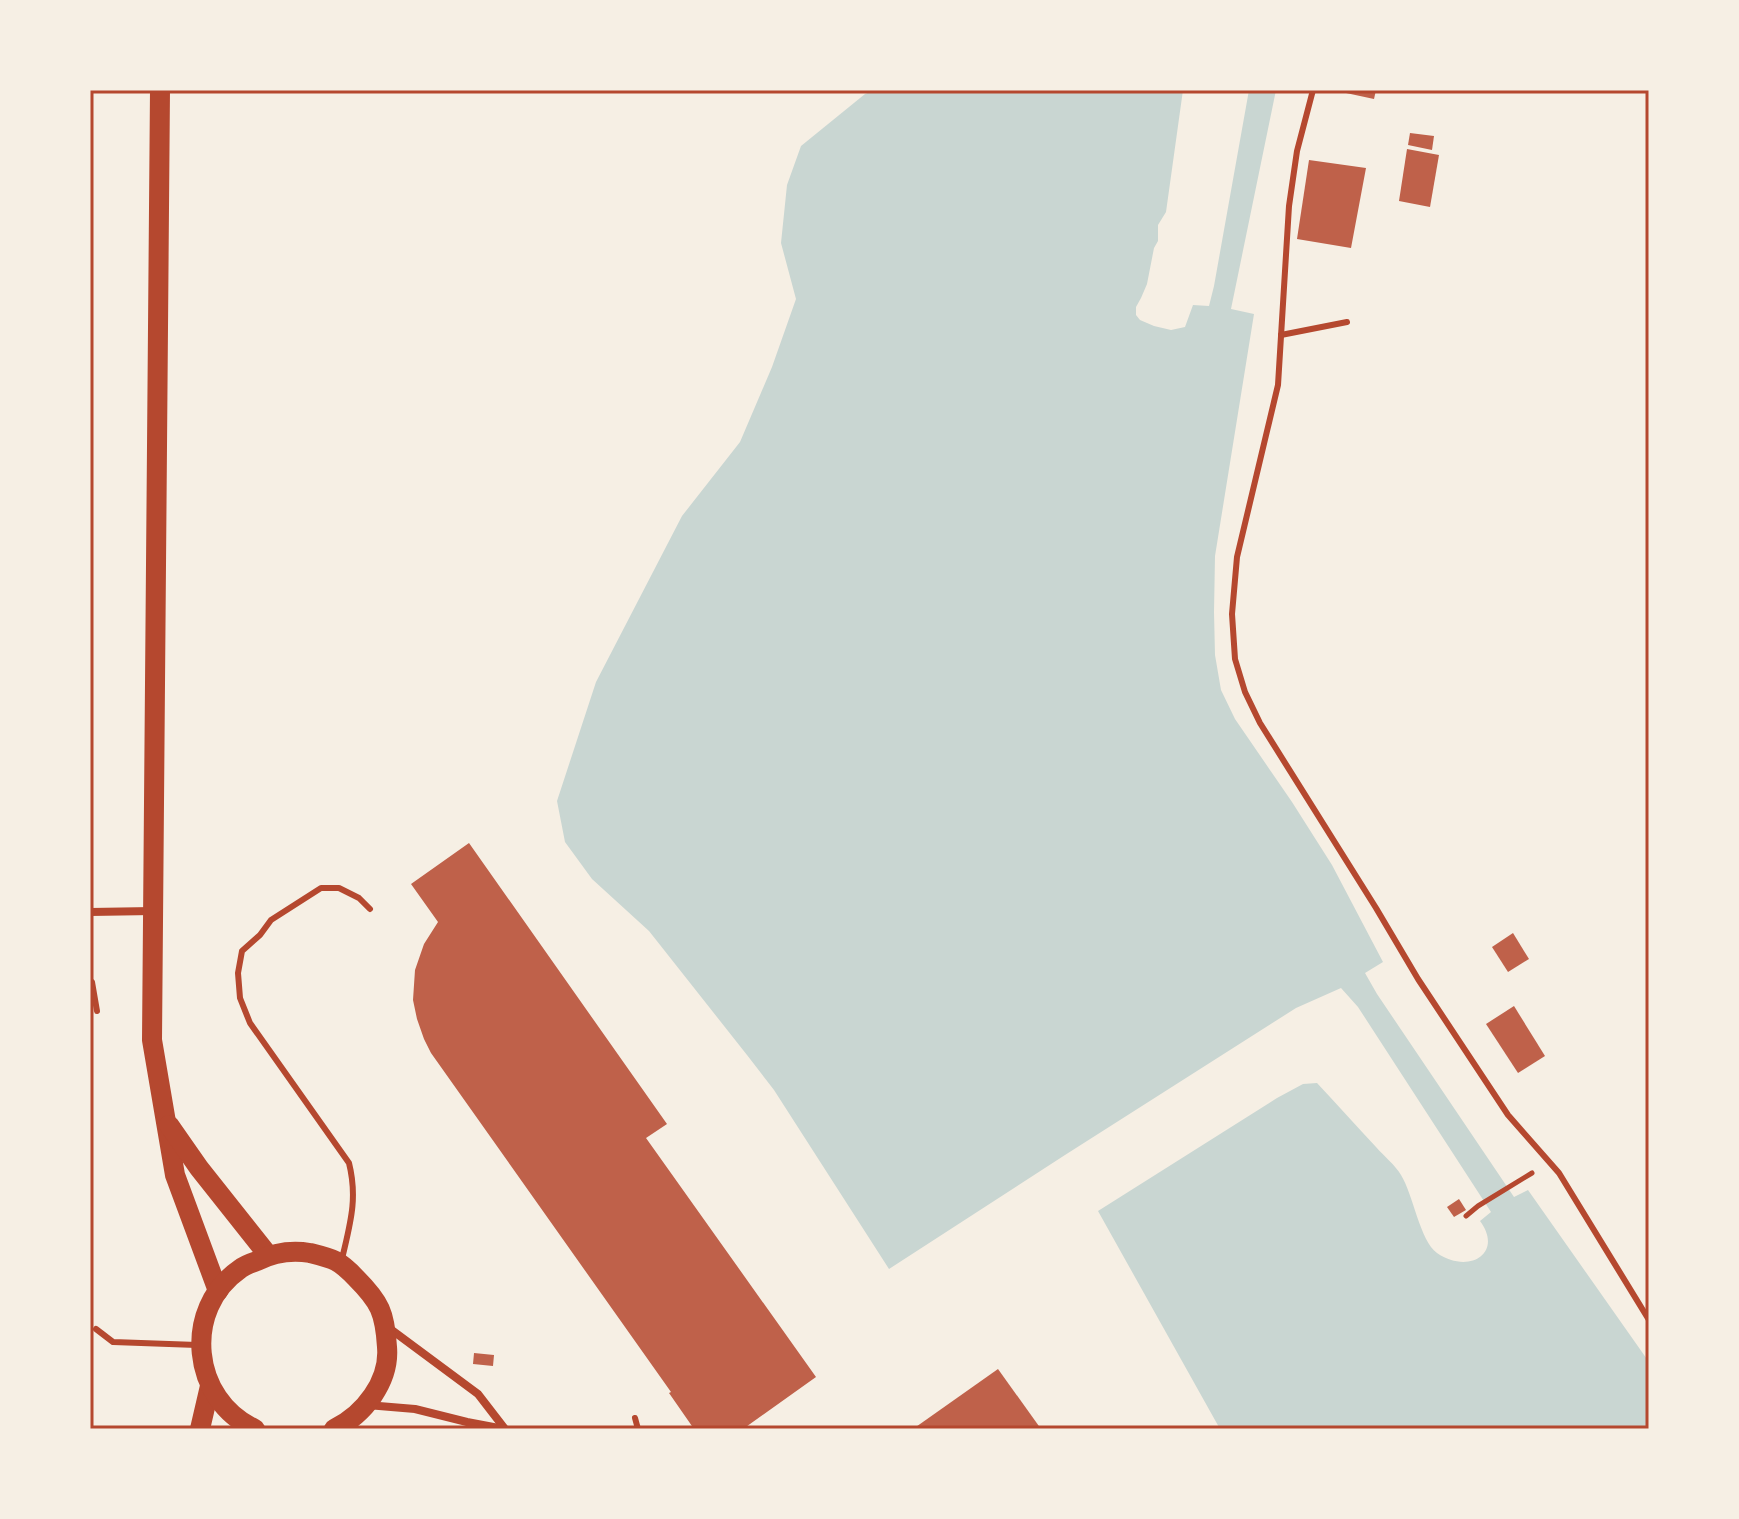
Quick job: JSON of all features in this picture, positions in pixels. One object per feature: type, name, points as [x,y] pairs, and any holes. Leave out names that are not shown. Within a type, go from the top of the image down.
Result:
[{"type":"main road","points":[[160,90],[152,1040],[175,1175],[218,1291]]},
{"type":"main road","points":[[164,1119],[268,1255]]},
{"type":"main road","points":[[255,1429],[224,1408],[210,1386],[203,1366],[201,1345],[205,1317],[218,1291],[240,1269],[268,1255],[298,1251],[342,1262],[375,1297],[386,1326],[388,1354],[381,1381],[366,1405],[334,1429]]},
{"type":"main road","points":[[200,1429],[210,1386]]},
{"type":"street","points":[[90,912],[153,911]]},
{"type":"street","points":[[386,1326],[478,1394],[504,1429]]},
{"type":"street","points":[[366,1405],[415,1409],[504,1429]]},
{"type":"lane","points":[[1313,90],[1297,151],[1289,206],[1278,385],[1237,557],[1232,614],[1235,659],[1245,692],[1260,723],[1418,979],[1508,1115],[1559,1173],[1649,1320]]},
{"type":"lane","points":[[1281,335],[1347,322]]},
{"type":"lane","points":[[342,1262],[354,1203],[354,1182],[349,1163],[250,1023],[240,998],[238,973],[242,951],[271,920],[321,888],[339,888],[359,898],[370,909]]},
{"type":"lane","points":[[90,981],[97,1011]]},
{"type":"lane","points":[[96,1329],[113,1342],[201,1345]]},
{"type":"lane","points":[[635,1418],[638,1429]]},
{"type":"path","points":[[1466,1216],[1513,1184]]},
{"type":"shaded area","points":[[875,90],[1183,90],[1166,212],[1158,225],[1158,241],[1147,284],[1136,307],[1140,320],[1171,330],[1185,327],[1193,305],[1209,306],[1249,90],[1276,90],[1231,309],[1254,314],[1215,556],[1215,655],[1221,690],[1235,719],[1332,865],[1383,962],[1365,973],[1377,994],[1514,1197],[1528,1190],[1649,1362],[1649,1429],[1220,1429],[1098,1211],[1277,1098],[1303,1084],[1317,1083],[1399,1171],[1421,1228],[1437,1253],[1461,1262],[1471,1261],[1480,1257],[1488,1243],[1480,1221],[1491,1212],[1358,1007],[1341,988],[1296,1008],[889,1269],[774,1090],[649,931],[592,879],[565,842],[557,801],[596,682],[682,516],[740,442],[772,367],[796,299],[781,243],[787,185],[801,146],[865,94]]},
{"type":"building","points":[[1346,90],[1376,90],[1374,99],[1346,93]]},
{"type":"building","points":[[1410,133],[1434,136],[1432,150],[1408,145]]},
{"type":"building","points":[[1407,149],[1439,155],[1430,207],[1399,201]]},
{"type":"building","points":[[1309,160],[1366,168],[1351,248],[1297,239]]},
{"type":"building","points":[[469,843],[667,1124],[646,1138],[816,1377],[743,1429],[694,1429],[424,1039],[413,1000],[415,970],[424,944],[438,922],[411,884]]},
{"type":"building","points":[[1513,933],[1529,959],[1508,972],[1492,947]]},
{"type":"building","points":[[1514,1006],[1545,1056],[1518,1073],[1486,1024]]},
{"type":"building","points":[[1459,1199],[1466,1210],[1454,1217],[1447,1207]]},
{"type":"building","points":[[474,1353],[494,1355],[493,1366],[473,1364]]},
{"type":"building","points":[[998,1369],[1041,1429],[913,1429]]}]
